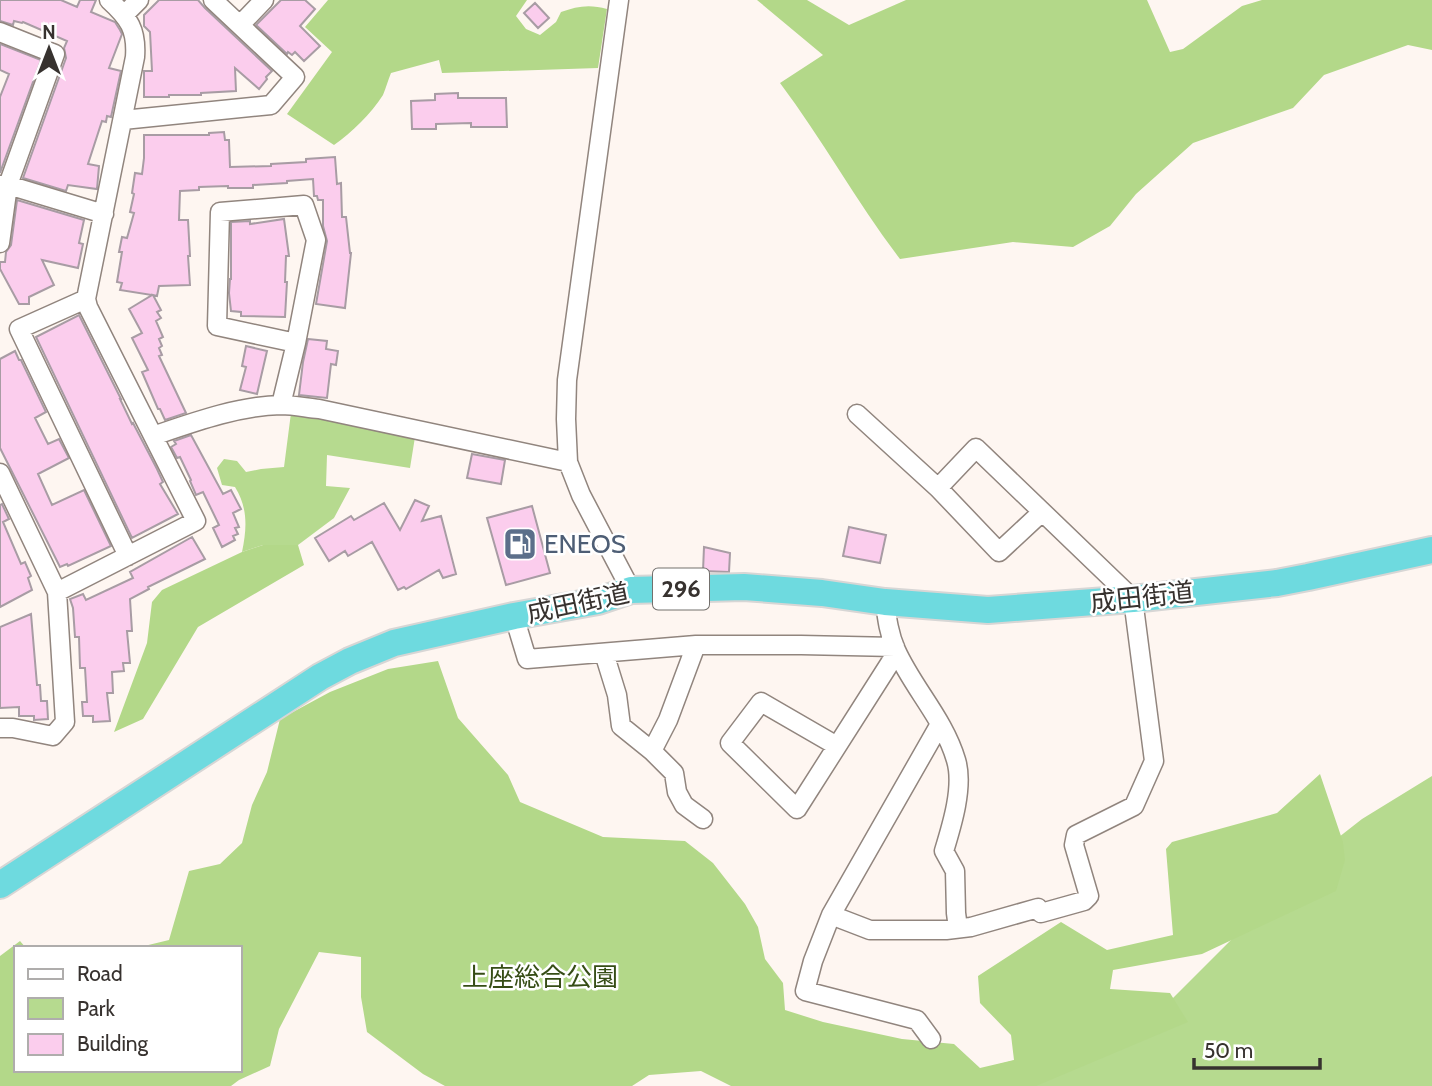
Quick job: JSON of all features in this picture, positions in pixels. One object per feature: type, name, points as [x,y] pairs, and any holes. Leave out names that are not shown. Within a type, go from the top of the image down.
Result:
[{"type":"highway","name":"成田街道","points":[[5,872],[320,677],[394,643],[514,616],[598,601],[631,590],[744,587],[988,610],[1133,599],[1277,583],[1432,550]]},
{"type":"street","points":[[57,592],[196,521],[86,299],[136,45],[134,32],[125,15],[109,0]]},
{"type":"street","points":[[125,15],[139,0]]},
{"type":"street","points":[[123,120],[271,105],[295,76],[213,0]]},
{"type":"street","points":[[240,25],[264,0]]},
{"type":"street","points":[[620,0],[567,380],[566,419],[568,462],[581,495],[631,590]]},
{"type":"street","points":[[0,32],[55,54],[4,185],[0,243]]},
{"type":"street","points":[[4,185],[104,214]]},
{"type":"street","points":[[281,405],[296,343],[316,240],[304,205],[220,212],[217,326],[296,343]]},
{"type":"street","points":[[86,299],[19,329],[128,556]]},
{"type":"street","points":[[153,436],[200,420],[281,405],[319,409],[568,462]]},
{"type":"street","points":[[857,414],[938,488],[999,552],[1042,512]]},
{"type":"street","points":[[831,915],[870,930],[958,928],[971,927],[1038,908],[1041,913],[1084,901],[1089,896],[1074,845],[1076,835],[1134,806],[1154,761],[1133,599],[976,449],[938,488]]},
{"type":"street","points":[[0,473],[57,592],[65,722],[53,736],[13,728],[0,729]]},
{"type":"street","points":[[885,602],[889,632],[896,649],[940,724],[957,761],[958,789],[944,851],[955,871],[958,928]]},
{"type":"street","points":[[514,616],[527,659],[696,645],[896,649]]},
{"type":"street","points":[[652,751],[668,720],[696,645]]},
{"type":"street","points":[[837,746],[761,702],[730,743],[797,809],[837,746],[896,649]]},
{"type":"street","points":[[604,653],[617,695],[621,726],[674,773],[677,792],[684,805],[704,819]]},
{"type":"street","points":[[931,1039],[917,1020],[805,991],[813,961],[831,915],[940,724]]},
{"type":"green space","points":[[328,0],[527,0],[516,16],[526,29],[540,35],[556,22],[561,12],[584,6],[607,9],[598,68],[442,73],[439,60],[391,73],[383,95],[373,109],[334,145],[287,114],[332,52],[305,27]]},
{"type":"green space","points":[[757,0],[807,0],[849,25],[906,0],[1147,0],[1170,52],[1183,49],[1242,6],[1262,0],[1432,0],[1432,50],[1408,45],[1324,75],[1293,108],[1193,143],[1136,194],[1110,226],[1073,247],[1013,242],[900,259],[780,83],[823,55]]},
{"type":"green space","points":[[291,413],[318,415],[415,437],[410,468],[327,455],[326,486],[350,488],[334,518],[298,545],[263,545],[242,552],[245,526],[242,503],[235,487],[222,485],[217,468],[224,459],[237,461],[246,472],[284,467]]},
{"type":"green space","points":[[263,545],[298,545],[304,565],[198,627],[143,719],[114,732],[147,643],[152,602],[162,590],[242,552]]},
{"type":"green space","name":"上座総合公園","points":[[438,661],[458,718],[508,775],[520,802],[603,837],[685,841],[713,863],[745,904],[758,927],[765,959],[783,983],[785,1010],[823,1022],[902,1039],[954,1044],[980,1068],[1014,1060],[1011,1035],[980,1003],[978,976],[1061,922],[1107,950],[1173,935],[1166,849],[1172,842],[1277,813],[1320,774],[1343,842],[1345,860],[1336,891],[1202,954],[1113,970],[1110,989],[1170,993],[1188,1022],[1036,1086],[731,1086],[701,1071],[649,1075],[632,1086],[445,1086],[423,1074],[367,1032],[361,997],[361,957],[319,952],[279,1029],[270,1066],[231,1086],[0,1086],[0,956],[20,941],[24,946],[14,946],[14,1072],[242,1072],[242,946],[144,946],[169,940],[189,871],[220,864],[242,843],[252,805],[267,772],[280,719],[330,692],[388,669]]},
{"type":"green space","points":[[1432,776],[1432,1086],[915,1086],[1145,1026],[1316,855],[1362,819]]},
{"type":"building","points":[[0,0],[61,0],[77,7],[80,0],[96,0],[91,12],[115,22],[120,30],[122,34],[109,68],[121,71],[111,117],[107,116],[106,122],[102,121],[88,164],[99,166],[97,189],[68,185],[66,191],[23,178],[66,58],[64,48],[67,41],[23,22],[14,21],[13,25],[0,21]]},
{"type":"building","points":[[159,0],[198,0],[272,71],[259,89],[235,68],[236,91],[144,97],[144,71],[152,71],[150,32],[144,26],[144,15]]},
{"type":"building","points":[[281,0],[305,0],[315,9],[300,26],[320,46],[304,61],[295,52],[292,55],[288,52],[287,54],[256,25]]},
{"type":"building","points":[[535,3],[549,18],[538,28],[524,13]]},
{"type":"building","points":[[0,44],[41,60],[0,173],[0,97],[9,74],[0,70]]},
{"type":"building","points":[[458,93],[458,98],[506,98],[507,127],[471,127],[471,123],[436,124],[436,129],[412,129],[411,101],[435,100],[435,94]]},
{"type":"building","points":[[224,132],[225,140],[229,140],[230,167],[271,166],[335,157],[337,184],[341,183],[342,217],[346,217],[351,253],[345,308],[316,304],[327,241],[323,226],[323,200],[314,196],[313,179],[253,185],[253,188],[199,187],[199,190],[180,191],[179,220],[188,220],[190,285],[159,286],[157,296],[153,295],[161,310],[157,312],[161,318],[156,321],[163,337],[159,339],[162,355],[159,356],[186,413],[165,420],[142,372],[148,370],[132,338],[142,333],[129,309],[152,295],[120,290],[122,283],[117,282],[122,237],[127,238],[134,213],[130,212],[135,173],[142,174],[144,135],[209,135]]},
{"type":"building","points":[[17,200],[84,220],[79,243],[83,244],[78,268],[42,260],[54,285],[29,297],[29,304],[19,304],[0,269],[0,262],[5,262],[6,252],[11,245]]},
{"type":"building","points":[[284,219],[289,256],[286,256],[285,317],[241,316],[241,312],[231,311],[231,222],[250,221],[250,224]]},
{"type":"building","points":[[79,315],[157,469],[163,482],[160,484],[178,514],[132,538],[36,337]]},
{"type":"building","points":[[308,339],[327,341],[326,349],[338,351],[336,365],[331,364],[327,398],[299,395]]},
{"type":"building","points":[[246,346],[267,351],[257,394],[240,390],[246,367],[242,366]]},
{"type":"building","points":[[15,351],[46,412],[35,418],[48,444],[59,439],[69,458],[38,474],[52,505],[84,490],[111,546],[68,566],[67,564],[60,567],[0,448],[0,359]]},
{"type":"building","points":[[191,435],[223,494],[231,490],[241,509],[233,513],[239,527],[235,528],[238,534],[233,536],[235,540],[222,547],[213,528],[219,525],[203,492],[196,495],[180,457],[177,458],[171,447],[176,444],[174,441]]},
{"type":"building","points":[[472,454],[505,460],[501,484],[467,478]]},
{"type":"building","points":[[415,500],[429,506],[422,521],[441,516],[456,574],[443,578],[439,570],[406,589],[404,587],[398,590],[372,542],[348,556],[345,551],[329,561],[315,538],[351,516],[354,520],[384,503],[400,530]]},
{"type":"building","points":[[2,504],[9,519],[3,522],[21,564],[25,562],[31,576],[28,578],[32,590],[0,607],[0,505]]},
{"type":"building","points":[[532,506],[550,573],[506,585],[487,518]]},
{"type":"building","points":[[849,527],[886,535],[880,563],[843,556]]},
{"type":"building","points":[[192,537],[205,559],[148,587],[149,589],[130,599],[132,631],[127,631],[130,663],[123,663],[124,671],[112,672],[113,693],[107,693],[110,721],[93,722],[93,716],[83,716],[82,702],[87,702],[85,668],[80,668],[79,637],[75,637],[70,599],[83,594],[86,600],[133,578],[130,572]]},
{"type":"building","points":[[704,547],[730,553],[729,572],[703,571]]},
{"type":"building","points":[[31,614],[37,685],[40,685],[41,701],[47,701],[48,719],[34,720],[34,716],[19,716],[19,707],[0,708],[0,627]]},
{"type":"place","name":"ENEOS","points":[[520,544]]}]
